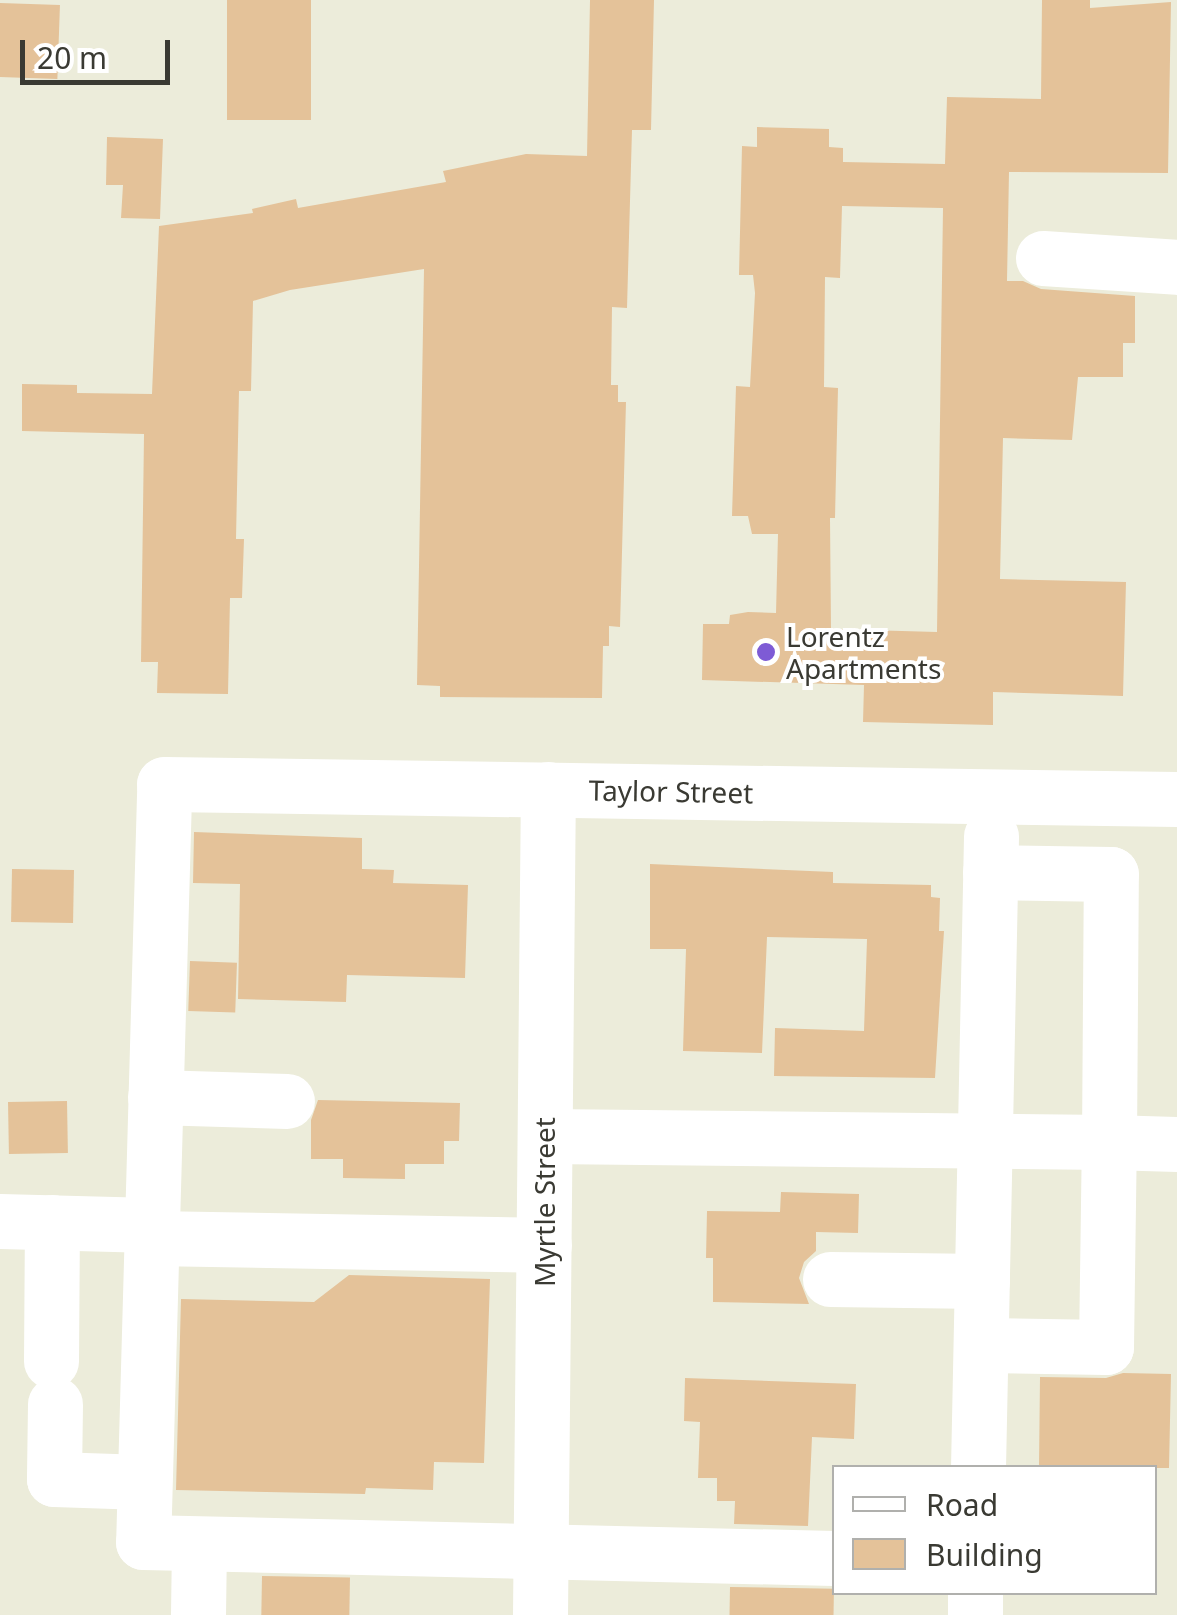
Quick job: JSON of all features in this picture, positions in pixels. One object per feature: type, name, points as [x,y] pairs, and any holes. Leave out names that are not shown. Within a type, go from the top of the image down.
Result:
[{"type":"street","points":[[1042,258],[1177,268]]},
{"type":"street","name":"Taylor Street","points":[[155,1097],[164,784],[1177,799]]},
{"type":"street","name":"Myrtle Street","points":[[540,1615],[548,789]]},
{"type":"street","points":[[978,1465],[991,796]]},
{"type":"street","points":[[980,1345],[1106,1346],[1111,874],[990,872]]},
{"type":"street","points":[[287,1101],[155,1097],[142,1542],[832,1558]]},
{"type":"street","points":[[545,1136],[1177,1144]]},
{"type":"street","points":[[144,1482],[54,1479],[53,1382],[26,1222],[151,1232],[544,1245]]},
{"type":"street","points":[[830,1279],[982,1281]]},
{"type":"street","points":[[198,1544],[198,1615]]},
{"type":"building","points":[[227,0],[311,0],[311,120],[227,120]]},
{"type":"building","points":[[590,0],[654,0],[651,130],[632,130],[627,308],[612,307],[611,385],[618,385],[618,402],[626,402],[620,627],[609,626],[609,646],[603,646],[602,698],[440,697],[440,686],[417,685],[424,269],[290,290],[253,301],[251,391],[239,391],[236,539],[244,539],[242,598],[230,598],[228,694],[157,693],[158,662],[141,662],[144,434],[22,431],[22,384],[77,385],[77,393],[152,394],[159,226],[253,213],[252,209],[296,199],[298,208],[446,182],[443,171],[526,154],[587,156]]},
{"type":"building","points":[[1042,0],[1090,0],[1090,8],[1171,2],[1168,173],[1009,172],[1007,281],[1023,281],[1041,289],[1135,296],[1135,343],[1123,343],[1123,377],[1078,377],[1072,440],[1003,438],[1000,579],[1126,582],[1123,696],[993,692],[993,725],[863,722],[864,685],[702,680],[703,624],[729,624],[730,615],[748,612],[776,613],[778,534],[752,534],[748,516],[732,516],[736,386],[750,387],[755,293],[753,275],[739,275],[742,146],[757,147],[757,127],[829,129],[829,147],[843,148],[843,162],[945,164],[947,97],[1041,99]],"holes":[[[842,206],[943,208],[937,632],[831,629],[830,518],[835,518],[838,388],[824,387],[825,277],[840,278]]]},
{"type":"building","points":[[0,3],[60,5],[57,79],[0,77]]},
{"type":"building","points":[[107,137],[163,139],[160,219],[121,218],[123,185],[106,185]]},
{"type":"building","points":[[194,832],[362,838],[362,869],[394,870],[393,883],[468,885],[465,978],[347,975],[346,1002],[238,999],[240,884],[193,883]]},
{"type":"building","points":[[650,864],[833,872],[833,883],[931,885],[931,897],[940,898],[939,931],[944,931],[935,1078],[774,1076],[775,1028],[864,1031],[867,939],[767,937],[762,1053],[683,1051],[686,949],[650,949]]},
{"type":"building","points":[[12,869],[74,870],[73,923],[11,922]]},
{"type":"building","points":[[190,961],[237,963],[235,1013],[188,1011]]},
{"type":"building","points":[[318,1100],[460,1103],[459,1141],[444,1141],[444,1164],[405,1164],[405,1179],[343,1178],[343,1159],[311,1159],[311,1120]]},
{"type":"building","points":[[67,1101],[68,1153],[9,1154],[8,1102]]},
{"type":"building","points":[[781,1192],[859,1194],[858,1233],[816,1232],[816,1251],[804,1262],[799,1278],[809,1304],[713,1302],[713,1258],[706,1258],[707,1211],[780,1212]]},
{"type":"building","points":[[349,1275],[490,1279],[484,1463],[434,1462],[433,1490],[366,1488],[365,1494],[176,1490],[181,1299],[314,1302]]},
{"type":"building","points":[[1123,1373],[1171,1374],[1169,1468],[1039,1465],[1040,1377],[1106,1378]]},
{"type":"building","points":[[685,1378],[856,1384],[854,1439],[812,1437],[808,1526],[734,1524],[735,1501],[717,1501],[717,1478],[698,1478],[700,1422],[684,1421]]},
{"type":"building","points":[[262,1576],[350,1578],[349,1615],[261,1615]]},
{"type":"building","points":[[730,1587],[832,1589],[834,1615],[730,1615]]},
{"type":"place","name":"Lorentz Apartments","points":[[766,652]]}]
